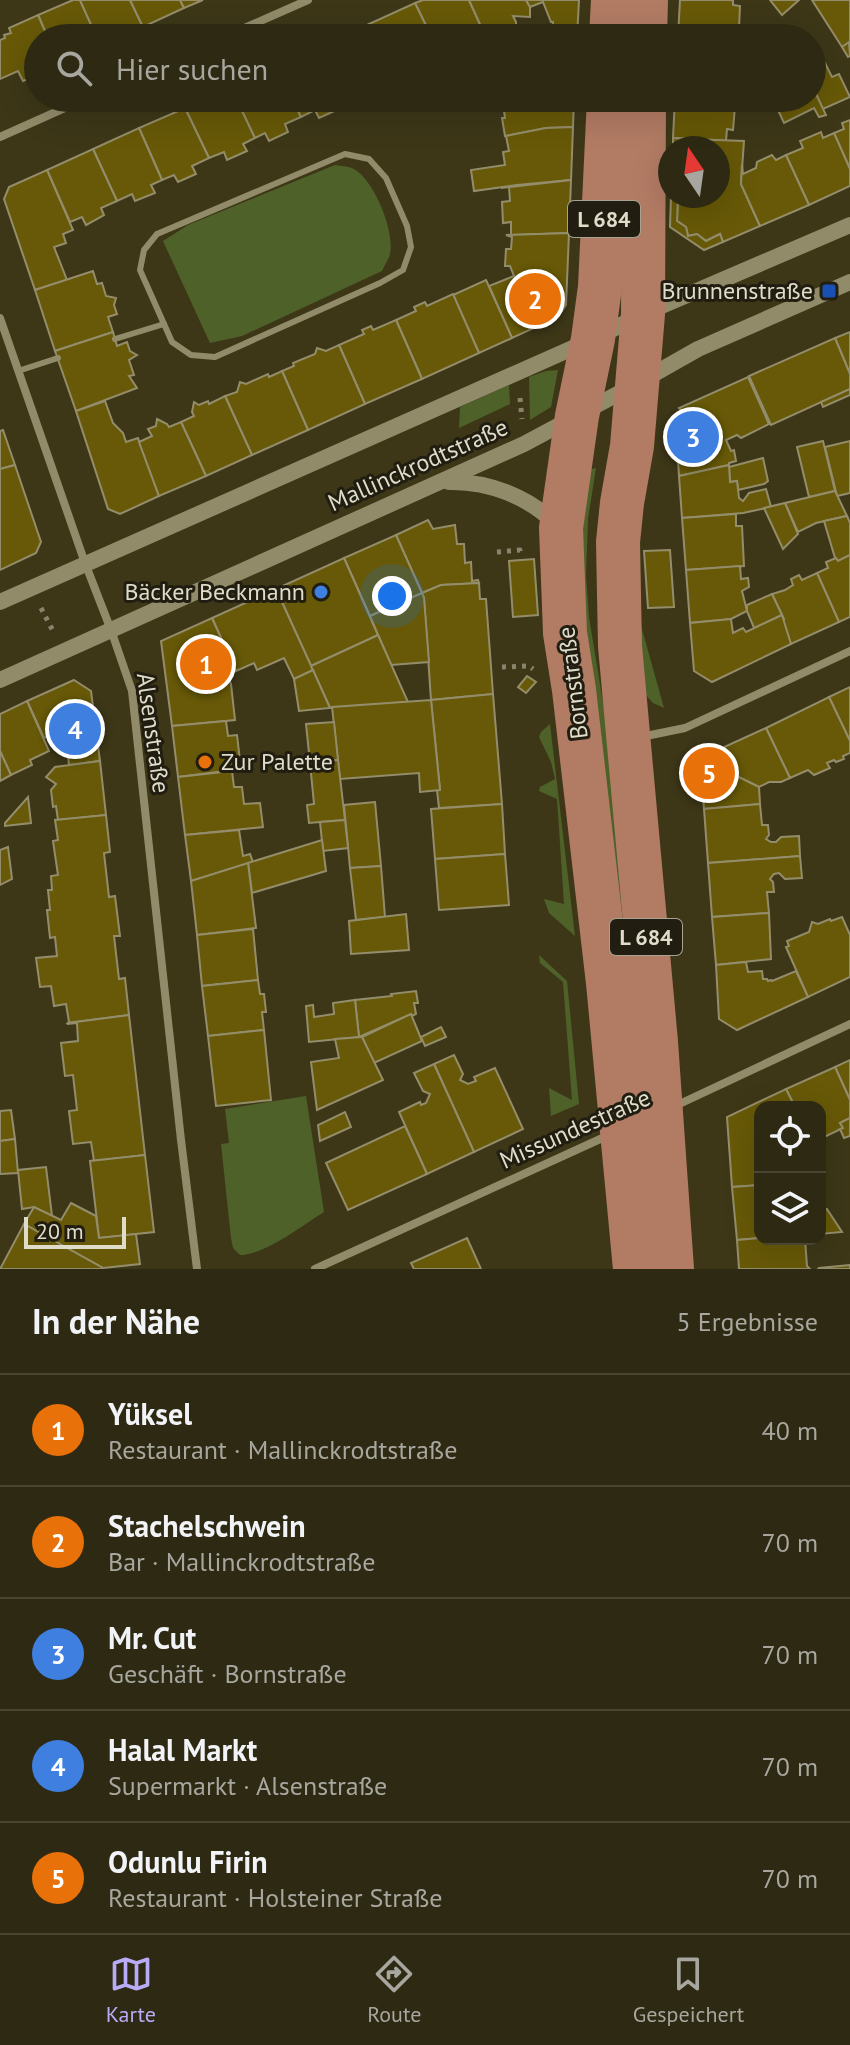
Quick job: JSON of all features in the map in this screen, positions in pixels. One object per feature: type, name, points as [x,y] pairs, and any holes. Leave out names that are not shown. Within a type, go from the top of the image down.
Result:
[{"type":"main road","points":[[612,24],[613,0]]},
{"type":"main road","points":[[645,24],[646,0]]},
{"type":"main road","name":"Bornstraße","points":[[608,112],[602,269],[561,528],[565,633],[642,1121],[672,1269]]},
{"type":"main road","name":"Bornstraße","points":[[635,1269],[642,1121],[629,740],[620,646],[618,542],[632,446],[643,314],[644,112]]},
{"type":"main road","name":"Mallinckrodtstraße","points":[[0,602],[643,314],[850,225]]},
{"type":"main road","name":"Mallinckrodtstraße","points":[[0,680],[524,444],[698,349],[850,282]]},
{"type":"main road","points":[[439,482],[467,481],[502,490],[542,510],[561,528]]},
{"type":"street","points":[[254,24],[308,0]]},
{"type":"street","points":[[0,137],[56,112]]},
{"type":"street","name":"Alsenstraße","points":[[0,318],[132,691],[197,1269]]},
{"type":"street","points":[[629,740],[685,728],[850,651]]},
{"type":"street","name":"Missundestraße","points":[[315,1269],[850,1024]]},
{"type":"lane","points":[[345,154],[369,159],[386,178],[407,226],[411,247],[403,270],[215,357],[191,355],[172,342],[164,324],[140,270],[144,250],[157,234],[345,154]]},
{"type":"lane","points":[[115,339],[164,324]]},
{"type":"lane","points":[[18,371],[58,358]]},
{"type":"path","points":[[520,395],[522,424]]},
{"type":"path","points":[[497,552],[520,550],[521,560]]},
{"type":"path","points":[[37,600],[57,639]]},
{"type":"path","points":[[502,667],[529,666],[537,672]]},
{"type":"green space","points":[[335,165],[352,168],[361,175],[381,207],[391,244],[382,271],[242,336],[210,343],[163,241],[188,225]]},
{"type":"green space","points":[[558,370],[551,407],[530,420],[529,377]]},
{"type":"green space","points":[[509,385],[510,404],[459,428],[460,407]]},
{"type":"green space","points":[[596,468],[588,519],[586,574],[589,617],[612,758],[640,1034],[580,629],[584,471]]},
{"type":"green space","points":[[640,622],[664,708],[653,703],[643,692]]},
{"type":"green space","points":[[550,724],[575,936],[549,913],[544,899],[564,904],[557,799],[539,791],[540,787],[555,779],[539,737]]},
{"type":"green space","points":[[539,955],[567,981],[579,1104],[551,1116],[549,1088],[572,1100],[563,982],[540,963]]},
{"type":"green space","points":[[306,1096],[324,1212],[272,1245],[240,1255],[233,1248],[231,1238],[221,1144],[229,1143],[225,1109]]},
{"type":"building","points":[[80,0],[91,24],[42,24],[38,15]]},
{"type":"building","points":[[80,0],[130,0],[142,24],[91,24]]},
{"type":"building","points":[[130,0],[180,0],[184,8],[149,24],[142,24]]},
{"type":"building","points":[[180,0],[203,0],[184,8]]},
{"type":"building","points":[[423,0],[469,0],[480,24],[425,24],[415,3]]},
{"type":"building","points":[[469,0],[526,0],[530,7],[530,17],[513,16],[516,24],[480,24]]},
{"type":"building","points":[[526,0],[579,0],[578,24],[553,24],[543,2],[530,7]]},
{"type":"building","points":[[680,0],[733,0],[733,5],[740,6],[739,24],[679,24]]},
{"type":"building","points":[[770,0],[799,0],[782,15]]},
{"type":"building","points":[[812,0],[850,0],[850,42],[842,47]]},
{"type":"building","points":[[415,3],[425,24],[369,24]]},
{"type":"building","points":[[38,15],[42,24],[24,24],[23,81],[18,71],[0,79],[0,40],[11,33],[9,28]]},
{"type":"building","points":[[849,42],[850,56],[848,57],[842,47]]},
{"type":"building","points":[[826,65],[832,77],[839,74],[850,97],[826,108]]},
{"type":"building","points":[[176,112],[187,112],[209,158],[192,166],[196,174],[178,182],[174,175],[162,180],[139,128]]},
{"type":"building","points":[[187,112],[243,112],[255,138],[243,144],[247,151],[227,160],[224,152],[209,158]]},
{"type":"building","points":[[243,112],[299,112],[301,117],[285,124],[288,132],[269,141],[265,133],[255,138]]},
{"type":"building","points":[[316,112],[332,112],[319,118]]},
{"type":"building","points":[[504,112],[574,112],[573,127],[546,128],[505,136],[502,118],[505,118]]},
{"type":"building","points":[[674,112],[734,112],[733,130],[727,129],[726,136],[673,136]]},
{"type":"building","points":[[779,112],[806,112],[784,123]]},
{"type":"building","points":[[850,120],[850,169],[834,133],[844,129],[842,123]]},
{"type":"building","points":[[573,127],[571,180],[474,191],[471,170],[505,165],[503,152],[509,151],[506,136],[546,128]]},
{"type":"building","points":[[139,128],[162,180],[151,185],[155,193],[135,201],[132,194],[117,201],[93,149]]},
{"type":"building","points":[[821,132],[823,138],[834,133],[850,169],[850,186],[809,205],[786,155],[803,148],[800,141]]},
{"type":"building","points":[[730,140],[744,141],[741,184],[760,226],[723,242],[720,234],[706,241],[697,234],[688,236],[686,227],[677,221],[678,208],[730,208]]},
{"type":"building","points":[[93,149],[117,201],[101,208],[104,215],[86,225],[82,217],[70,222],[47,170]]},
{"type":"building","points":[[772,155],[776,160],[786,155],[809,205],[760,226],[741,184],[742,164],[743,174]]},
{"type":"building","points":[[47,170],[73,230],[63,234],[66,243],[54,247],[67,280],[35,290],[4,199],[9,187]]},
{"type":"building","points":[[571,180],[569,233],[511,235],[511,222],[503,223],[502,202],[510,201],[509,187]]},
{"type":"building","points":[[671,208],[678,208],[677,221],[686,227],[688,236],[697,234],[706,241],[720,234],[723,242],[704,250],[670,227]]},
{"type":"building","points":[[569,233],[566,305],[558,317],[512,338],[489,286],[514,276],[510,266],[505,266],[506,249],[511,249],[512,237],[506,235]]},
{"type":"building","points":[[93,271],[97,284],[102,283],[106,296],[116,298],[114,305],[117,314],[108,317],[113,332],[55,351],[35,290]]},
{"type":"building","points":[[486,280],[512,338],[479,353],[453,295]]},
{"type":"building","points":[[453,294],[479,353],[422,379],[396,320],[416,311],[414,307],[425,302],[427,306]]},
{"type":"building","points":[[396,320],[422,379],[365,404],[339,345],[364,334],[362,330],[371,326],[373,330]]},
{"type":"building","points":[[113,332],[117,346],[127,342],[130,351],[137,355],[129,360],[134,375],[129,376],[137,388],[76,411],[55,351]]},
{"type":"building","points":[[850,332],[850,374],[835,338]]},
{"type":"building","points":[[835,338],[850,374],[850,389],[771,425],[749,376]]},
{"type":"building","points":[[339,345],[365,404],[308,430],[282,371],[315,354],[317,348],[326,351]]},
{"type":"building","points":[[282,371],[308,430],[252,455],[225,396],[237,392],[240,382],[246,384]]},
{"type":"building","points":[[748,377],[769,424],[741,438],[737,435],[726,440],[731,451],[734,450],[736,461],[679,476],[675,415],[681,410],[679,408]]},
{"type":"building","points":[[850,389],[850,395],[823,407],[821,402]]},
{"type":"building","points":[[225,396],[252,455],[206,476],[181,422],[194,416],[194,402],[199,405],[208,401],[209,404]]},
{"type":"building","points":[[105,401],[113,423],[123,433],[126,442],[138,438],[159,496],[120,514],[108,509],[76,411]]},
{"type":"building","points":[[157,419],[169,427],[181,422],[206,476],[159,496],[139,442],[152,436],[148,429],[156,426]]},
{"type":"building","points":[[3,430],[15,465],[0,469],[0,431]]},
{"type":"building","points":[[823,441],[835,491],[809,497],[797,447]]},
{"type":"building","points":[[850,441],[850,493],[837,496],[825,447]]},
{"type":"building","points":[[763,458],[768,481],[764,484],[738,490],[737,481],[730,482],[729,467]]},
{"type":"building","points":[[15,465],[41,542],[36,553],[0,570],[0,469]]},
{"type":"building","points":[[729,465],[730,482],[737,481],[739,498],[743,501],[749,493],[766,489],[771,507],[743,513],[682,518],[679,476]]},
{"type":"building","points":[[835,491],[847,516],[816,523],[798,532],[785,503]]},
{"type":"building","points":[[785,503],[798,534],[783,549],[764,508]]},
{"type":"building","points":[[736,514],[736,526],[742,526],[744,566],[686,570],[682,518]]},
{"type":"building","points":[[847,516],[850,523],[850,555],[838,561],[824,521]]},
{"type":"building","points":[[428,520],[433,529],[455,525],[457,544],[464,544],[465,563],[471,562],[472,581],[478,580],[479,583],[441,585],[422,593],[396,535]]},
{"type":"building","points":[[396,535],[422,593],[370,616],[344,558]]},
{"type":"building","points":[[670,550],[674,607],[648,608],[644,551]]},
{"type":"building","points":[[850,555],[850,617],[839,622],[817,573],[828,568],[826,562]]},
{"type":"building","points":[[344,558],[378,635],[311,666],[276,589]]},
{"type":"building","points":[[534,559],[538,615],[513,617],[509,561]]},
{"type":"building","points":[[740,566],[741,579],[748,578],[749,587],[742,591],[747,611],[731,619],[690,623],[686,570]]},
{"type":"building","points":[[817,573],[839,622],[791,644],[772,594],[793,585],[791,579],[799,575],[802,580]]},
{"type":"building","points":[[479,583],[480,599],[486,599],[493,694],[431,700],[422,593],[441,585]]},
{"type":"building","points":[[276,589],[313,670],[294,679],[284,658],[257,670],[254,663],[236,671],[212,618]]},
{"type":"building","points":[[422,593],[429,662],[391,665],[370,616]]},
{"type":"building","points":[[772,594],[782,615],[754,628],[747,605]]},
{"type":"building","points":[[782,615],[791,644],[712,682],[694,671],[690,623],[731,619],[733,633],[743,628],[746,632]]},
{"type":"building","points":[[212,618],[236,671],[227,675],[235,720],[172,726],[161,641]]},
{"type":"building","points":[[378,635],[408,702],[330,708],[311,666]]},
{"type":"building","points":[[313,670],[330,708],[299,711],[294,679]]},
{"type":"building","points":[[527,676],[536,682],[526,693],[518,687]]},
{"type":"building","points":[[74,680],[91,691],[100,761],[69,765],[65,730],[44,738],[27,701]]},
{"type":"building","points":[[850,687],[850,741],[829,697]]},
{"type":"building","points":[[493,694],[502,804],[439,808],[431,700]]},
{"type":"building","points":[[829,697],[850,741],[850,753],[843,756],[844,759],[827,763],[830,768],[814,775],[808,770],[790,778],[766,728]]},
{"type":"building","points":[[431,700],[440,790],[420,792],[419,773],[340,779],[332,707]]},
{"type":"building","points":[[27,701],[49,751],[30,760],[32,765],[11,775],[0,751],[0,714]]},
{"type":"building","points":[[226,721],[228,736],[237,735],[241,769],[178,777],[172,726]]},
{"type":"building","points":[[334,722],[338,760],[310,763],[306,724]]},
{"type":"building","points":[[766,728],[790,778],[759,787],[700,758]]},
{"type":"building","points":[[0,751],[11,775],[0,781]]},
{"type":"building","points":[[700,758],[759,787],[760,804],[704,809]]},
{"type":"building","points":[[338,760],[345,820],[309,823],[307,805],[314,804],[310,763]]},
{"type":"building","points":[[100,761],[106,815],[58,820],[51,790],[56,784],[46,777],[55,767]]},
{"type":"building","points":[[232,771],[234,787],[242,787],[244,804],[260,803],[263,827],[185,835],[178,777]]},
{"type":"building","points":[[28,797],[31,823],[5,826],[5,823]]},
{"type":"building","points":[[375,802],[381,866],[350,868],[344,805]]},
{"type":"building","points":[[502,804],[505,854],[435,859],[431,809]]},
{"type":"building","points":[[760,804],[762,825],[768,825],[769,835],[766,839],[776,842],[781,837],[799,836],[800,856],[708,863],[704,809]]},
{"type":"building","points":[[106,815],[110,852],[104,853],[109,897],[115,896],[120,936],[114,936],[119,979],[125,978],[129,1015],[68,1023],[66,1004],[54,1006],[51,986],[40,987],[36,958],[57,956],[55,937],[50,938],[47,910],[50,910],[48,890],[52,890],[51,876],[58,875],[53,841],[58,840],[55,820]]},
{"type":"building","points":[[345,820],[348,848],[323,851],[320,822]]},
{"type":"building","points":[[239,830],[243,856],[250,854],[253,862],[191,881],[185,835]]},
{"type":"building","points":[[322,840],[326,871],[252,893],[248,863]]},
{"type":"building","points":[[8,847],[12,879],[0,885],[0,850]]},
{"type":"building","points":[[505,854],[509,905],[439,910],[435,859]]},
{"type":"building","points":[[800,856],[802,878],[785,879],[779,873],[770,879],[774,892],[767,892],[769,913],[712,917],[708,863]]},
{"type":"building","points":[[248,863],[256,928],[197,935],[191,881]]},
{"type":"building","points":[[381,866],[385,917],[356,920],[350,868]]},
{"type":"building","points":[[769,913],[771,959],[716,965],[712,917]]},
{"type":"building","points":[[406,914],[409,950],[351,954],[349,921]]},
{"type":"building","points":[[842,917],[850,935],[850,977],[808,997],[786,947],[789,946],[787,941],[809,932],[812,922],[818,924]]},
{"type":"building","points":[[253,929],[258,980],[202,986],[197,935]]},
{"type":"building","points":[[746,962],[748,972],[762,971],[763,979],[768,981],[796,971],[808,997],[737,1030],[719,1019],[716,965]]},
{"type":"building","points":[[258,980],[260,994],[264,994],[264,1030],[208,1036],[202,986]]},
{"type":"building","points":[[416,991],[416,1014],[359,1037],[355,1000]]},
{"type":"building","points":[[355,1000],[359,1037],[309,1042],[306,1006],[313,1005],[314,1017],[334,1014],[333,1003]]},
{"type":"building","points":[[411,1014],[422,1041],[374,1063],[362,1037]]},
{"type":"building","points":[[129,1015],[145,1155],[94,1161],[91,1142],[73,1144],[69,1111],[77,1110],[73,1075],[65,1076],[61,1043],[78,1041],[77,1023],[68,1023]]},
{"type":"building","points":[[441,1027],[446,1037],[425,1046],[421,1037]]},
{"type":"building","points":[[264,1030],[271,1100],[216,1106],[208,1036]]},
{"type":"building","points":[[362,1037],[383,1080],[317,1110],[311,1062],[339,1058],[335,1039]]},
{"type":"building","points":[[454,1055],[463,1074],[460,1080],[468,1084],[476,1081],[474,1077],[495,1068],[523,1129],[474,1152],[434,1064]]},
{"type":"building","points":[[850,1060],[850,1100],[835,1067]]},
{"type":"building","points":[[434,1064],[474,1152],[427,1174],[399,1112],[420,1102],[421,1105],[426,1103],[430,1094],[423,1091],[414,1073]]},
{"type":"building","points":[[835,1067],[850,1100],[850,1118],[840,1123],[843,1128],[826,1136],[826,1101],[792,1101],[786,1089]]},
{"type":"building","points":[[786,1089],[792,1101],[761,1101]]},
{"type":"building","points":[[754,1104],[754,1185],[732,1187],[727,1117]]},
{"type":"building","points":[[11,1110],[15,1139],[0,1141],[0,1111]]},
{"type":"building","points":[[345,1112],[351,1127],[320,1141],[318,1125]]},
{"type":"building","points":[[850,1118],[850,1136],[844,1138],[840,1123]]},
{"type":"building","points":[[405,1126],[427,1174],[348,1210],[326,1163]]},
{"type":"building","points":[[15,1139],[18,1173],[0,1174],[0,1141]]},
{"type":"building","points":[[145,1155],[154,1232],[99,1238],[90,1161]]},
{"type":"building","points":[[46,1167],[52,1216],[34,1207],[22,1209],[18,1170]]},
{"type":"building","points":[[754,1185],[754,1239],[737,1240],[732,1187]]},
{"type":"building","points":[[71,1203],[96,1216],[99,1238],[136,1234],[140,1264],[103,1268],[24,1224],[34,1207],[61,1220]]},
{"type":"building","points":[[827,1209],[842,1232],[826,1233]]},
{"type":"building","points":[[24,1224],[103,1268],[0,1269]]},
{"type":"building","points":[[467,1238],[481,1269],[414,1269],[411,1263]]},
{"type":"building","points":[[754,1239],[754,1245],[805,1245],[810,1269],[739,1269],[737,1240]]},
{"type":"building","points":[[850,1265],[850,1269],[818,1269],[819,1268]]},
{"type":"place","name":"Brunnenstraße","points":[[829,291]]},
{"type":"place","name":"Stachelschwein","points":[[535,299]]},
{"type":"place","name":"Mr. Cut","points":[[693,437]]},
{"type":"place","name":"Bäcker Beckmann","points":[[321,592]]},
{"type":"place","name":"Yüksel","points":[[206,664]]},
{"type":"place","name":"Halal Markt","points":[[75,729]]},
{"type":"place","name":"Zur Palette","points":[[205,762]]},
{"type":"place","name":"Odunlu Firin","points":[[709,773]]}]
